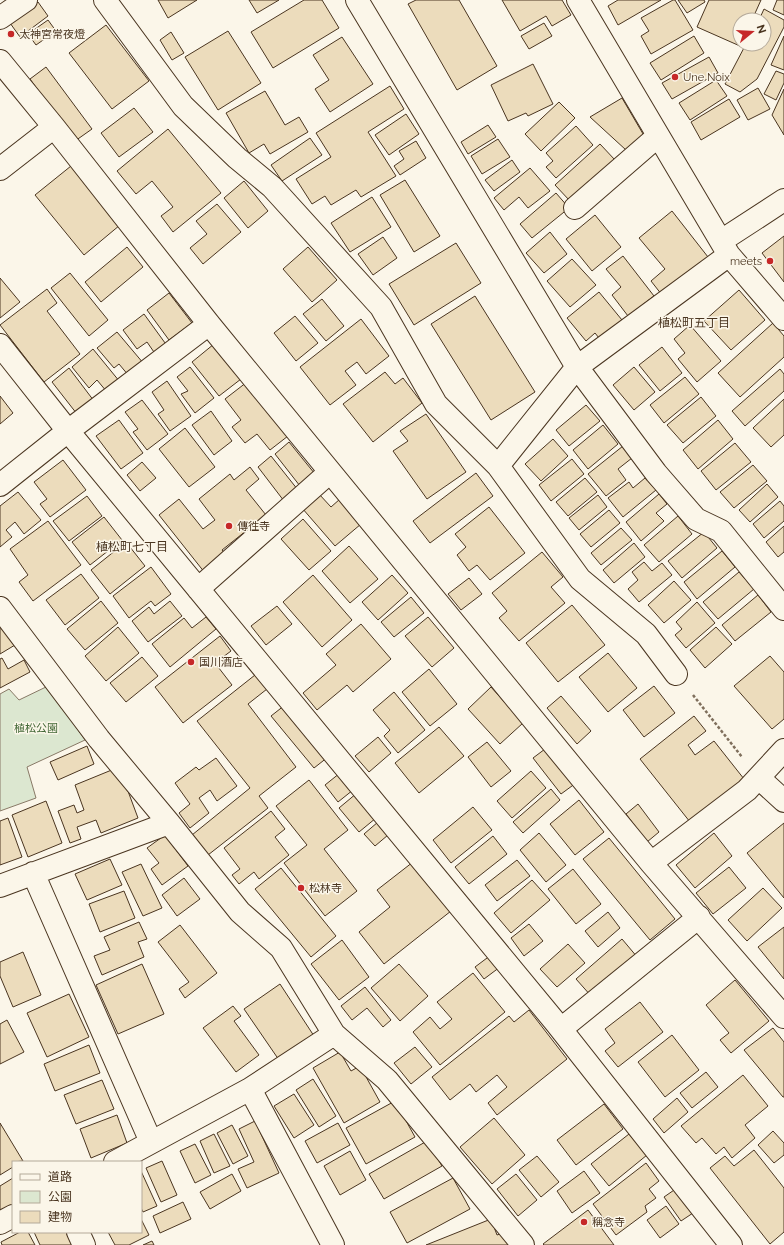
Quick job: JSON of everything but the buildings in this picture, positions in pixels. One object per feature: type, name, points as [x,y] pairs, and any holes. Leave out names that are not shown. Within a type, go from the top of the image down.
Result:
[{"type":"street","points":[[0,18],[26,0]]},
{"type":"street","points":[[105,0],[183,106],[237,158],[272,187],[381,307],[436,404],[498,466],[580,579],[646,634],[676,674]]},
{"type":"street","points":[[357,0],[577,367],[656,473],[696,519],[721,531],[784,609]]},
{"type":"street","points":[[578,0],[725,248],[784,319]]},
{"type":"street","points":[[0,60],[209,324],[330,472],[651,863],[784,1017]]},
{"type":"street","points":[[0,169],[54,127]]},
{"type":"street","points":[[575,208],[658,136]]},
{"type":"street","points":[[498,466],[577,367],[784,200]]},
{"type":"street","points":[[0,485],[68,431],[209,324]]},
{"type":"street","points":[[0,345],[68,431],[561,1029],[731,1245]]},
{"type":"street","points":[[198,589],[330,472]]},
{"type":"street","points":[[0,608],[99,739],[240,912],[281,948],[334,1034],[387,1080],[523,1245]]},
{"type":"street","points":[[651,863],[747,790],[784,750]]},
{"type":"street","points":[[759,778],[784,801]]},
{"type":"street","points":[[0,886],[169,823]]},
{"type":"street","points":[[33,873],[151,1142]]},
{"type":"street","points":[[561,1029],[699,917]]},
{"type":"street","points":[[117,1161],[250,1089],[334,1034]]},
{"type":"street","points":[[250,1089],[333,1245]]},
{"type":"street","points":[[0,1223],[12,1217]]},
{"type":"street","points":[[78,1233],[84,1245]]},
{"type":"path","points":[[676,674],[759,778]]},
{"type":"green space","name":"植松公園","points":[[48,686],[85,740],[27,767],[36,798],[0,811],[0,694],[9,689],[19,700]]},
{"type":"place","name":"太神宮常夜燈","points":[[11,34]]},
{"type":"place","name":"Une Noix","points":[[675,77]]},
{"type":"place","name":"meets","points":[[770,261]]},
{"type":"place","name":"傳徃寺","points":[[229,526]]},
{"type":"place","name":"国川酒店","points":[[191,662]]},
{"type":"place","name":"松林寺","points":[[301,888]]},
{"type":"place","name":"稱念寺","points":[[584,1222]]},
{"type":"district","name":"植松町五丁目","points":[[694,323]]},
{"type":"district","name":"植松町七丁目","points":[[132,547]]}]
